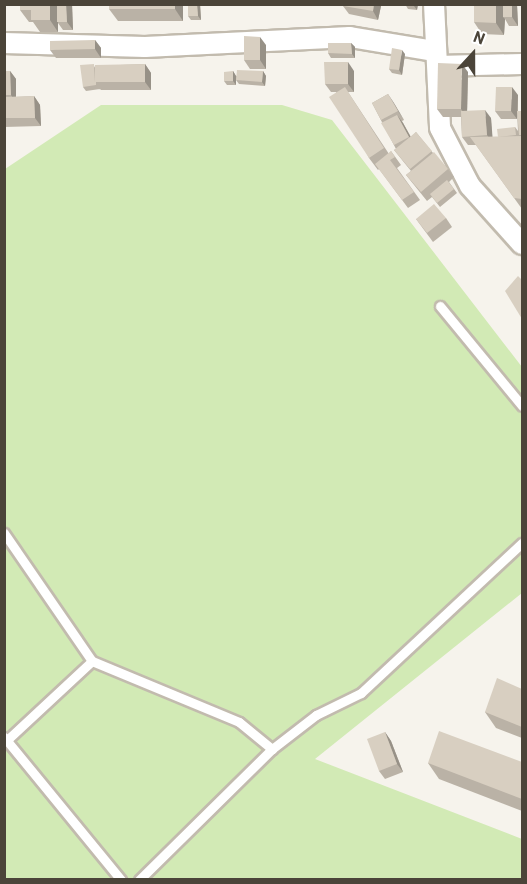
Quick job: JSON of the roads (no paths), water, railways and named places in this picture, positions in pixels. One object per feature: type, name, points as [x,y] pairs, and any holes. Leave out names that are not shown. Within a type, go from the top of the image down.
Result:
[{"type":"street","points":[[435,4],[435,59],[440,128],[470,186],[520,238]]},
{"type":"street","points":[[4,43],[145,47],[350,37],[435,59],[522,64]]},
{"type":"lane","points":[[440,306],[522,406]]},
{"type":"lane","points":[[4,533],[92,661],[238,722],[272,749]]},
{"type":"lane","points":[[140,879],[272,749],[316,715],[361,693],[522,543]]},
{"type":"lane","points":[[92,661],[6,739],[121,879]]}]
